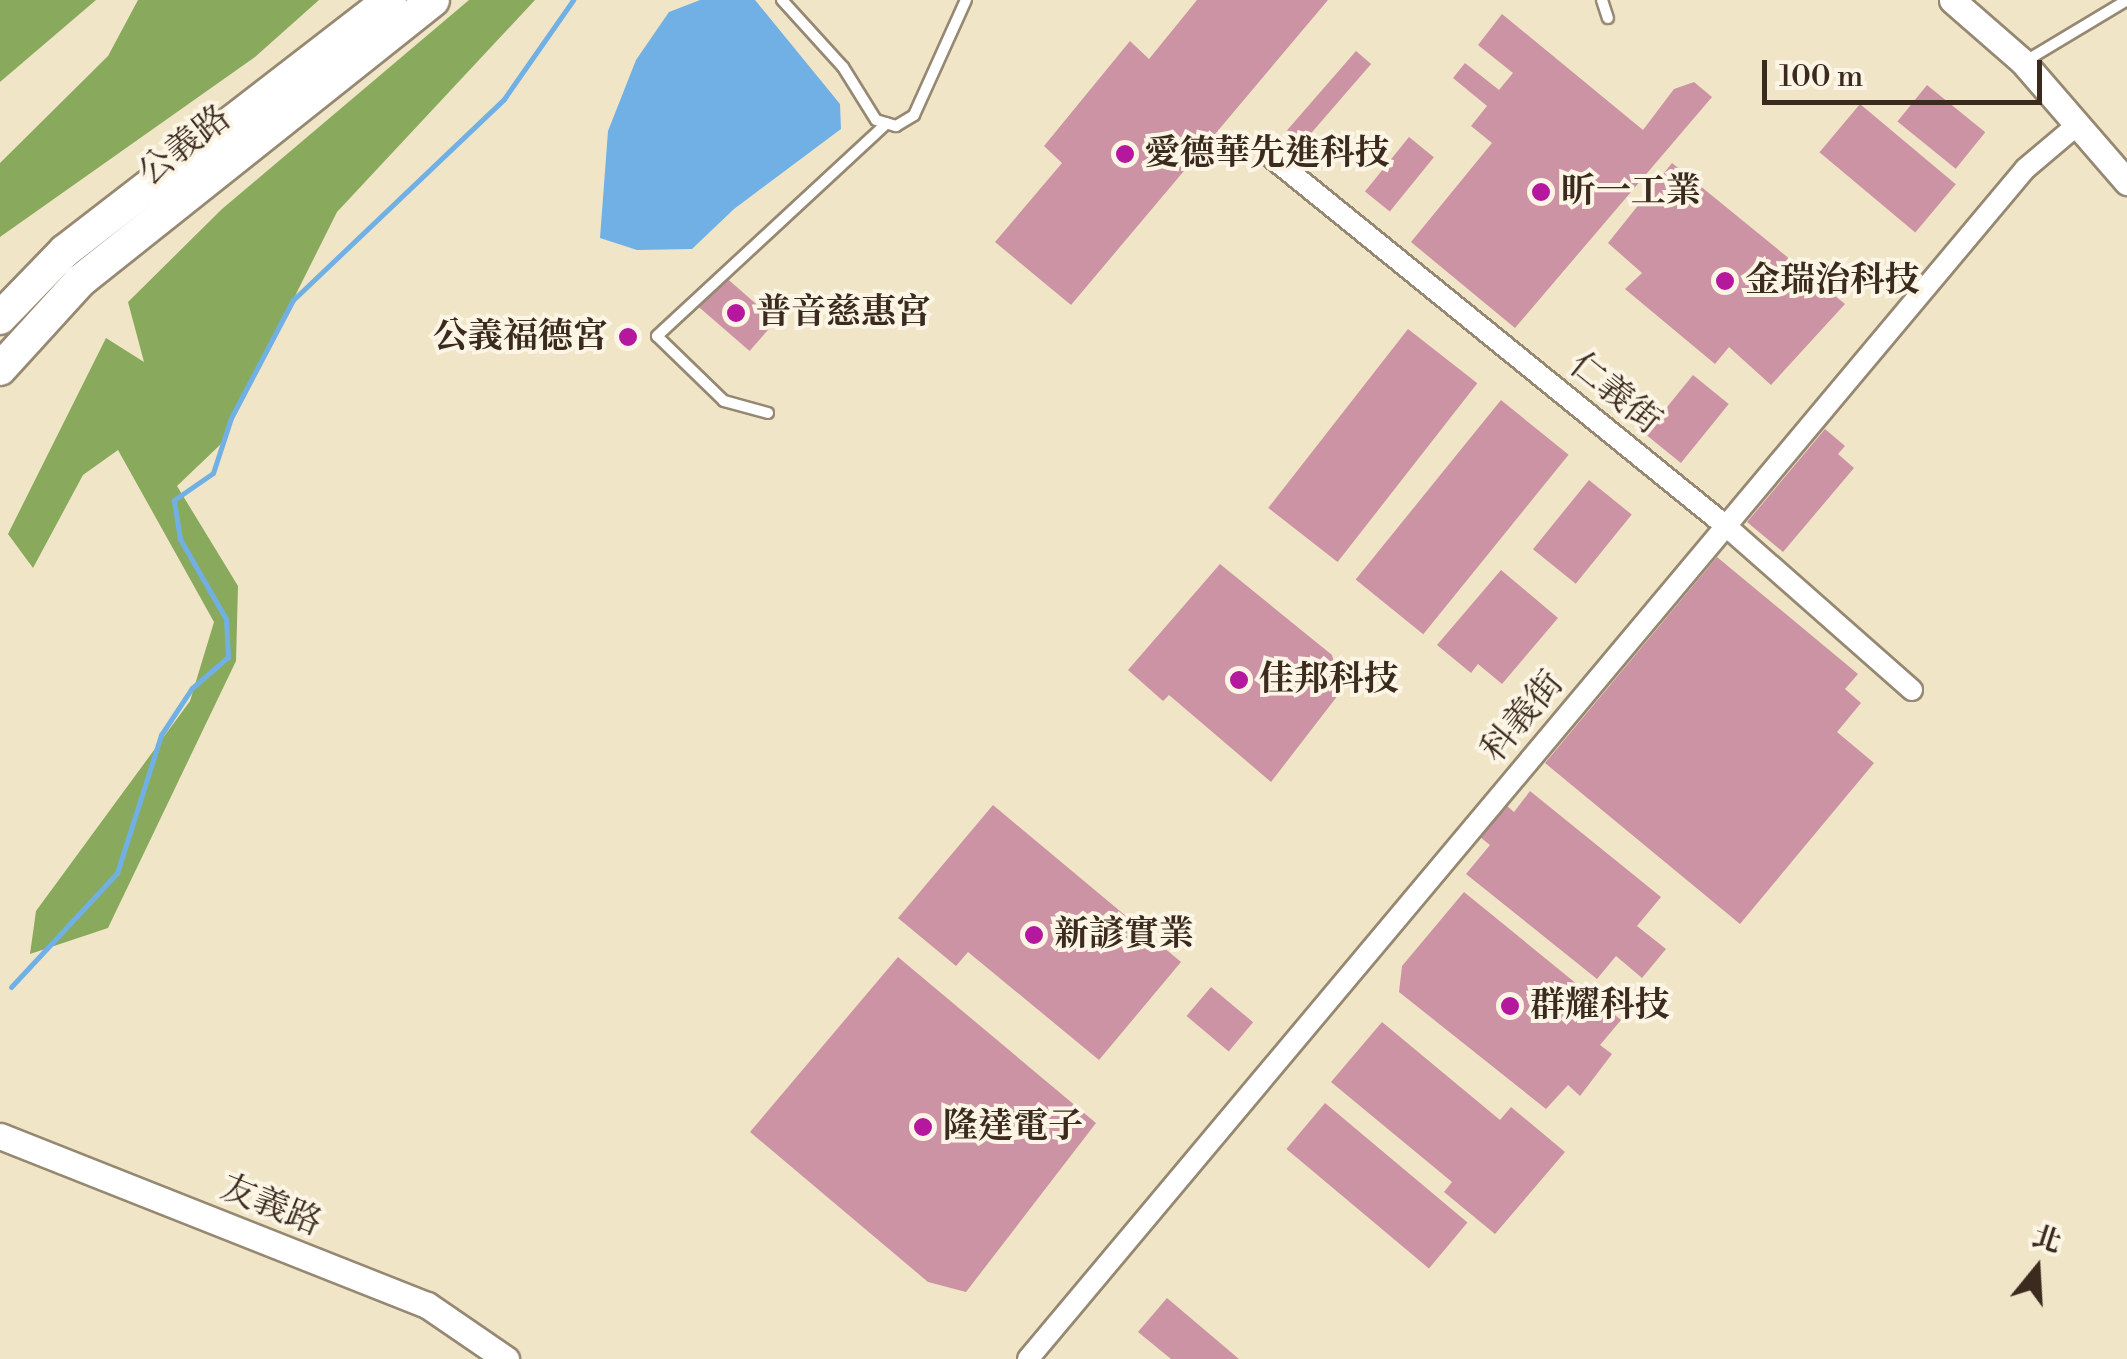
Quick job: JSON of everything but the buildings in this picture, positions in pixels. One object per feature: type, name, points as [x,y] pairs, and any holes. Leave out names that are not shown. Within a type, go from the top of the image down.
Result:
[{"type":"main road","name":"公義路","points":[[0,318],[65,252],[390,0]]},
{"type":"main road","name":"公義路","points":[[0,370],[80,281],[432,0]]},
{"type":"main road","points":[[65,252],[80,281]]},
{"type":"street","points":[[1952,0],[2023,62],[2127,182]]},
{"type":"street","name":"科義街","points":[[1028,1359],[2025,169],[2077,125]]},
{"type":"street","name":"仁義街","points":[[1270,156],[1726,526],[1912,690]]},
{"type":"street","name":"友義路","points":[[0,1136],[427,1305],[506,1359]]},
{"type":"lane","points":[[782,0],[843,67],[876,120],[896,126],[914,115],[966,0]]},
{"type":"lane","points":[[1602,0],[1608,18]]},
{"type":"lane","points":[[2023,62],[2127,0]]},
{"type":"lane","points":[[768,413],[724,401],[657,336],[887,123]]},
{"type":"green space","points":[[0,0],[96,0],[0,82]]},
{"type":"green space","points":[[138,0],[319,0],[255,57],[0,237],[0,163],[108,56]]},
{"type":"green space","points":[[469,0],[535,0],[337,212],[221,444],[177,486],[238,586],[236,661],[108,928],[30,954],[36,911],[190,701],[214,622],[118,450],[83,475],[33,568],[8,534],[106,338],[144,362],[128,302],[222,209]]},
{"type":"water","points":[[700,0],[755,0],[840,104],[841,129],[734,209],[692,249],[637,250],[600,238],[608,131],[636,60],[669,12]]},
{"type":"waterway","points":[[11,987],[117,873],[161,735],[192,688],[228,657],[226,619],[180,539],[174,500],[213,473],[231,418],[293,300],[504,99],[573,0]]},
{"type":"place","name":"愛德華先進科技","points":[[1125,154]]},
{"type":"place","name":"昕一工業","points":[[1541,192]]},
{"type":"place","name":"金瑞治科技","points":[[1725,281]]},
{"type":"place","name":"普音慈惠宮","points":[[736,313]]},
{"type":"place","name":"公義福德宮","points":[[628,337]]},
{"type":"place","name":"佳邦科技","points":[[1239,680]]},
{"type":"place","name":"新諺實業","points":[[1034,935]]},
{"type":"place","name":"群耀科技","points":[[1510,1006]]},
{"type":"place","name":"隆達電子","points":[[923,1127]]}]
